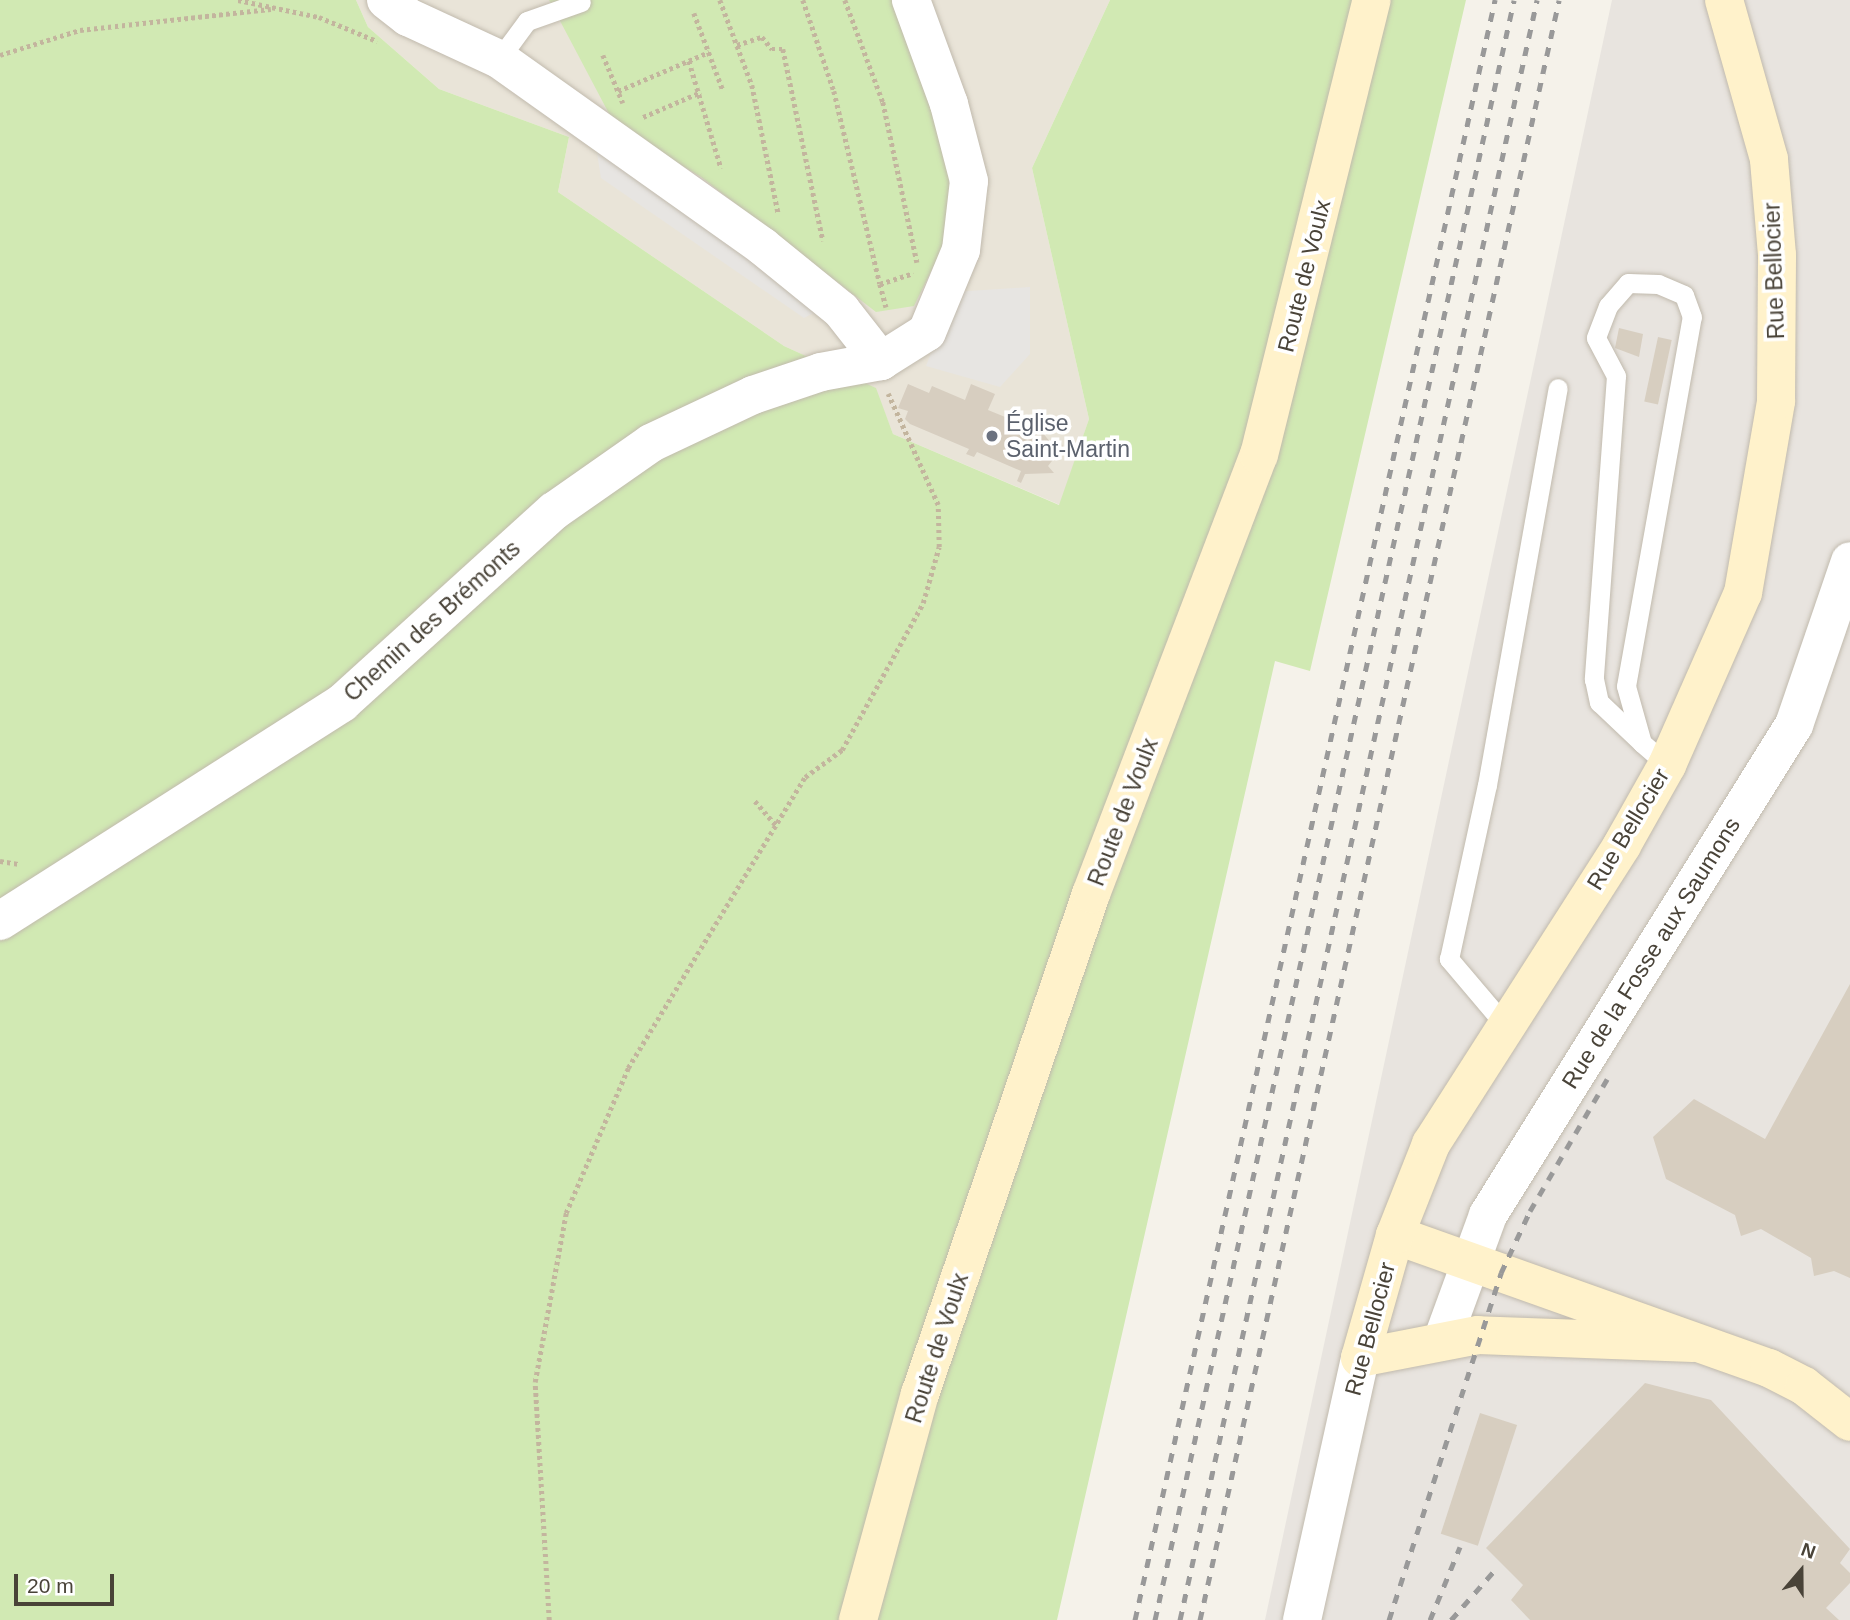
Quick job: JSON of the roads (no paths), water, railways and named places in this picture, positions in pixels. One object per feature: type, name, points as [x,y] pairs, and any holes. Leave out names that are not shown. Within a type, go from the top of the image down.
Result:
[{"type":"main road","name":"Route de Voulx","points":[[858,1620],[920,1394],[1091,894],[1259,455],[1372,0]]},
{"type":"main road","name":"Rue Bellocier","points":[[1360,1358],[1395,1235],[1431,1144],[1505,1025],[1743,593],[1776,401],[1777,256],[1769,159],[1724,0]]},
{"type":"main road","points":[[1395,1235],[1804,1386],[1850,1422]]},
{"type":"main road","points":[[1360,1358],[1478,1335],[1693,1343]]},
{"type":"street","points":[[386,0],[408,17],[499,59],[762,246],[841,310],[881,361],[927,332],[961,250],[969,181],[953,117],[911,0]]},
{"type":"street","name":"Chemin des Brémonts","points":[[0,921],[342,703],[554,511],[651,443],[753,395],[821,372],[881,361]]},
{"type":"street","name":"Rue de la Fosse aux Saumons","points":[[1442,1341],[1488,1215],[1794,725],[1850,561]]},
{"type":"street","name":"Rue Bellocier","points":[[1302,1620],[1360,1358]]},
{"type":"lane","points":[[499,59],[527,21],[581,2]]},
{"type":"lane","points":[[1628,283],[1658,284],[1684,295],[1692,317],[1626,686],[1655,754],[1599,702],[1594,679],[1616,376],[1595,338],[1608,306],[1628,283]]},
{"type":"lane","points":[[1505,1025],[1449,959],[1488,785],[1558,388]]},
{"type":"railway","points":[[1135,1620],[1495,0]]},
{"type":"railway","points":[[1155,1620],[1514,0]]},
{"type":"railway","points":[[1180,1620],[1537,0]]},
{"type":"railway","points":[[1200,1620],[1559,0]]},
{"type":"railway","points":[[1389,1620],[1501,1273],[1530,1211],[1607,1079]]},
{"type":"railway","points":[[1430,1620],[1460,1547]]},
{"type":"railway","points":[[1451,1620],[1494,1571]]},
{"type":"place","name":"Église Saint-Martin","points":[[992,436]]}]
